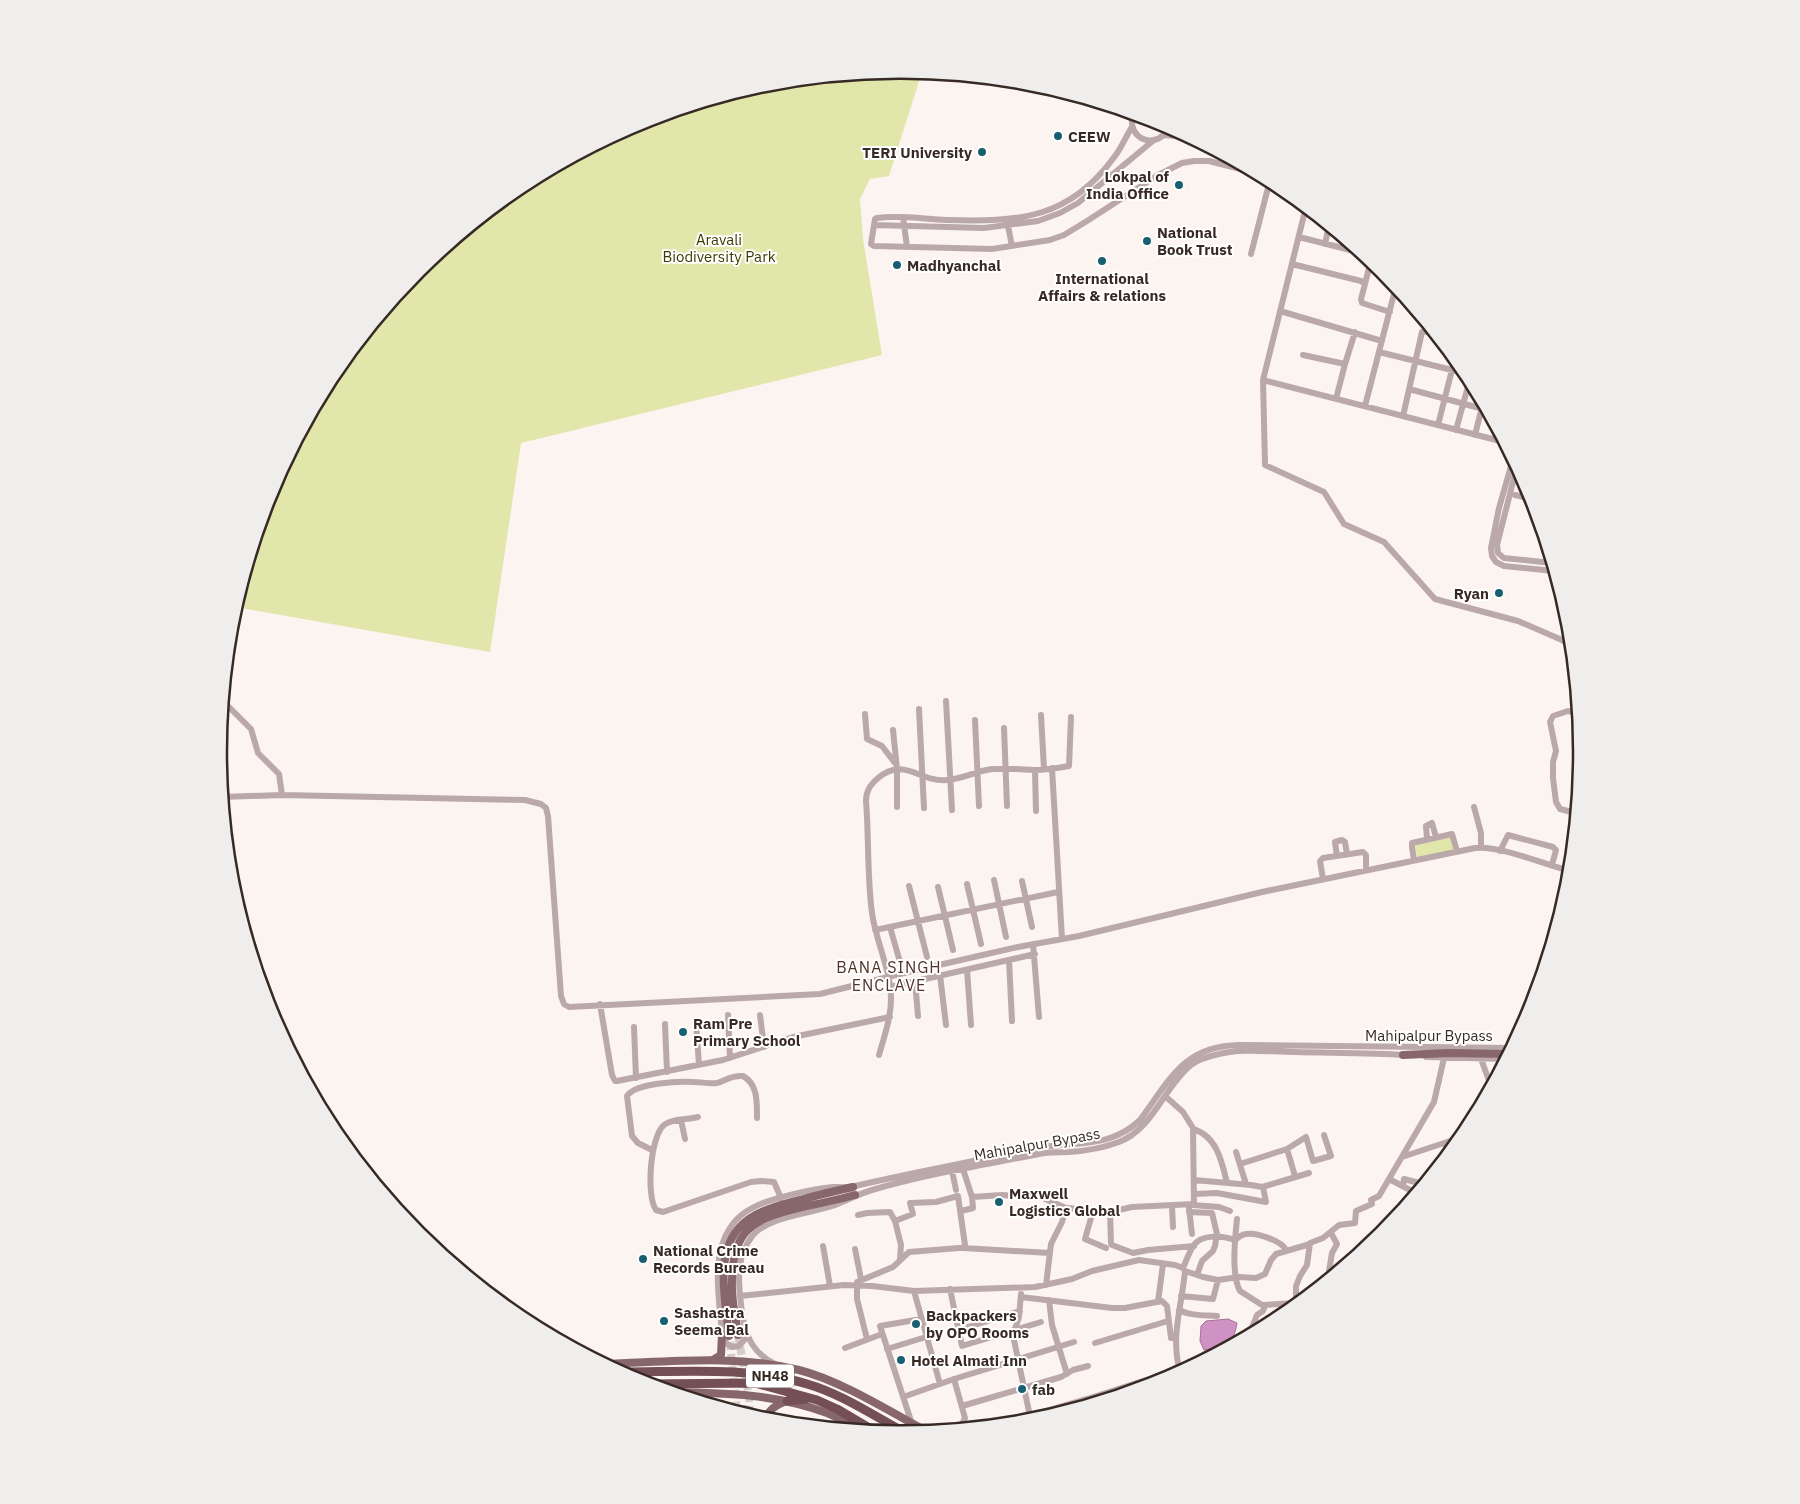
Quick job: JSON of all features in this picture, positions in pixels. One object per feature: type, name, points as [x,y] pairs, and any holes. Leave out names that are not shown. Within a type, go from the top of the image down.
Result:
[{"type":"highway","name":"NH48","points":[[638,1372],[741,1372],[781,1377],[809,1384],[890,1425]]},
{"type":"highway","name":"NH48","points":[[668,1384],[755,1383],[812,1398],[837,1409],[863,1424]]},
{"type":"highway","points":[[787,1401],[812,1398]]},
{"type":"main road","points":[[1403,1055],[1502,1054]]},
{"type":"main road","points":[[713,1360],[721,1355],[726,1336],[724,1268],[728,1247],[738,1229],[755,1214],[768,1208],[853,1187]]},
{"type":"main road","points":[[742,1333],[733,1301],[732,1268],[736,1248],[750,1227],[772,1215],[855,1195]]},
{"type":"main road","points":[[619,1363],[713,1360],[751,1361],[776,1365],[826,1380],[912,1424]]},
{"type":"main road","points":[[693,1392],[752,1395],[787,1401],[829,1414],[845,1423]]},
{"type":"main road","points":[[705,1396],[717,1393]]},
{"type":"main road","points":[[769,1412],[776,1405],[787,1401]]},
{"type":"street","points":[[1133,120],[1132,127],[1117,154],[1107,166],[1080,193],[1057,208],[1031,216],[997,220],[877,218],[875,219],[870,242],[872,246],[992,249],[1050,240],[1064,235],[1166,171],[1182,163],[1209,161],[1234,167]]},
{"type":"street","points":[[1132,127],[1141,138],[1154,140]]},
{"type":"street","points":[[874,225],[984,228],[1008,226],[1050,218],[1078,203],[1154,140],[1164,135],[1170,135]]},
{"type":"street","points":[[1252,254],[1268,188]]},
{"type":"street","points":[[1305,214],[1263,380],[1265,465],[1324,492],[1344,524],[1384,542],[1435,599],[1518,621],[1563,641]]},
{"type":"street","points":[[903,218],[907,247]]},
{"type":"street","points":[[1008,226],[1012,246]]},
{"type":"street","points":[[1325,244],[1328,232]]},
{"type":"street","points":[[1299,237],[1348,250]]},
{"type":"street","points":[[1292,264],[1361,281],[1365,284]]},
{"type":"street","points":[[1368,269],[1361,298],[1362,303],[1390,312]]},
{"type":"street","points":[[1365,406],[1394,295]]},
{"type":"street","points":[[1280,311],[1355,332],[1382,342]]},
{"type":"street","points":[[1403,416],[1422,331],[1426,332]]},
{"type":"street","points":[[1336,399],[1355,332]]},
{"type":"street","points":[[1379,352],[1455,372]]},
{"type":"street","points":[[1303,355],[1345,364]]},
{"type":"street","points":[[1438,425],[1453,368]]},
{"type":"street","points":[[1263,380],[1497,440]]},
{"type":"street","points":[[1456,430],[1467,389]]},
{"type":"street","points":[[1409,390],[1444,400],[1477,406]]},
{"type":"street","points":[[1475,435],[1482,413]]},
{"type":"street","points":[[1510,468],[1499,508],[1491,548],[1495,555],[1504,558],[1545,559]]},
{"type":"street","points":[[1514,476],[1497,545],[1496,562],[1504,566],[1545,570],[1547,566]]},
{"type":"street","points":[[1515,495],[1523,497]]},
{"type":"street","points":[[946,701],[952,810]]},
{"type":"street","points":[[228,706],[251,729],[258,753],[279,774],[282,795]]},
{"type":"street","points":[[919,709],[924,808]]},
{"type":"street","points":[[1570,812],[1560,809],[1556,802],[1553,766],[1556,751],[1550,722],[1553,716],[1568,711],[1572,712]]},
{"type":"street","points":[[866,714],[867,739],[882,746],[897,768]]},
{"type":"street","points":[[1041,715],[1044,769]]},
{"type":"street","points":[[879,1055],[890,1017],[890,987],[875,930],[870,898],[866,795],[871,785],[879,777],[897,768],[938,780],[950,780],[977,771],[1004,768],[1035,770],[1070,765],[1071,716]]},
{"type":"street","points":[[975,720],[980,806]]},
{"type":"street","points":[[1004,728],[1004,768],[1007,806]]},
{"type":"street","points":[[892,730],[897,768],[897,807]]},
{"type":"street","points":[[1052,768],[1062,939]]},
{"type":"street","points":[[1035,770],[1036,811]]},
{"type":"street","points":[[228,797],[282,795],[525,800],[541,804],[546,808],[548,816],[562,1001],[570,1007],[600,1004],[812,995],[888,976],[1062,939],[1323,879],[1481,847],[1562,869]]},
{"type":"street","points":[[1474,807],[1481,833],[1481,847]]},
{"type":"street","points":[[1427,838],[1426,826],[1432,823],[1436,837]]},
{"type":"street","points":[[1414,860],[1412,843],[1427,838],[1452,834],[1457,851]]},
{"type":"street","points":[[1500,851],[1508,835],[1553,847],[1556,850],[1552,866]]},
{"type":"street","points":[[1337,856],[1335,842],[1342,840],[1347,854]]},
{"type":"street","points":[[1323,879],[1321,859],[1363,852],[1366,855],[1366,870]]},
{"type":"street","points":[[994,880],[1006,937]]},
{"type":"street","points":[[1022,881],[1032,927]]},
{"type":"street","points":[[967,884],[980,944]]},
{"type":"street","points":[[910,886],[927,958]]},
{"type":"street","points":[[938,887],[953,950]]},
{"type":"street","points":[[875,930],[1058,892]]},
{"type":"street","points":[[890,927],[900,962]]},
{"type":"street","points":[[1033,944],[1039,1016]]},
{"type":"street","points":[[890,987],[1034,954]]},
{"type":"street","points":[[1009,960],[1012,1021]]},
{"type":"street","points":[[967,970],[971,1025]]},
{"type":"street","points":[[940,975],[946,1025]]},
{"type":"street","points":[[915,981],[918,1016]]},
{"type":"street","points":[[600,1004],[613,1078],[618,1081],[730,1058],[793,1037],[890,1017]]},
{"type":"street","points":[[728,1015],[730,1058]]},
{"type":"street","points":[[760,1015],[764,1047]]},
{"type":"street","points":[[696,1022],[699,1065]]},
{"type":"street","points":[[664,1024],[667,1072]]},
{"type":"street","points":[[634,1027],[636,1078]]},
{"type":"street","name":"Mahipalpur Bypass","points":[[726,1336],[718,1274],[720,1255],[726,1233],[748,1209],[781,1198],[832,1187],[853,1187],[892,1177],[1033,1149],[1087,1144],[1107,1139],[1132,1127],[1140,1120],[1189,1058],[1220,1046],[1505,1048]]},
{"type":"street","name":"Mahipalpur Bypass","points":[[776,1365],[760,1354],[742,1333],[739,1273],[740,1261],[744,1250],[757,1232],[777,1221],[834,1206],[855,1195],[952,1171],[1041,1153],[1087,1150],[1119,1142],[1137,1131],[1192,1064],[1210,1056],[1224,1053],[1269,1052],[1499,1059]]},
{"type":"street","points":[[740,1296],[856,1285],[914,1291],[1021,1288],[1046,1285],[1139,1260],[1176,1265],[1197,1275],[1218,1280],[1235,1277],[1254,1278],[1264,1275],[1275,1255],[1322,1239],[1338,1226],[1355,1223],[1356,1211],[1372,1204],[1371,1200],[1379,1196],[1434,1102],[1444,1058]]},
{"type":"street","points":[[1481,1059],[1488,1079]]},
{"type":"street","points":[[652,1150],[635,1141],[630,1132],[626,1096],[640,1088],[684,1082],[716,1083],[731,1076],[743,1076],[749,1080],[755,1093],[757,1099],[757,1118]]},
{"type":"street","points":[[1165,1096],[1183,1112],[1194,1129],[1195,1203],[1190,1207]]},
{"type":"street","points":[[698,1117],[669,1122],[663,1126],[656,1137],[652,1150],[651,1196],[652,1205],[658,1212],[757,1181],[774,1182],[781,1198]]},
{"type":"street","points":[[681,1120],[684,1139]]},
{"type":"street","points":[[1194,1129],[1204,1135],[1219,1152],[1227,1183]]},
{"type":"street","points":[[1240,1164],[1287,1149],[1306,1137],[1313,1162],[1331,1156],[1324,1136]]},
{"type":"street","points":[[1402,1157],[1449,1142]]},
{"type":"street","points":[[1287,1149],[1295,1176]]},
{"type":"street","points":[[1236,1152],[1246,1184]]},
{"type":"street","points":[[961,1211],[973,1208],[972,1197],[963,1169]]},
{"type":"street","points":[[952,1171],[956,1190]]},
{"type":"street","points":[[1194,1180],[1263,1187],[1309,1173]]},
{"type":"street","points":[[1389,1179],[1411,1190]]},
{"type":"street","points":[[1402,1186],[1404,1179],[1417,1182]]},
{"type":"street","points":[[1194,1194],[1217,1194],[1266,1202],[1263,1187]]},
{"type":"street","points":[[972,1197],[1002,1195],[1043,1198],[1067,1208],[1110,1212],[1132,1207],[1172,1206],[1219,1207],[1230,1211]]},
{"type":"street","points":[[895,1221],[913,1214],[910,1203],[936,1202],[958,1196],[964,1248]]},
{"type":"street","points":[[1172,1206],[1173,1227]]},
{"type":"street","points":[[1190,1207],[1192,1234]]},
{"type":"street","points":[[1190,1207],[1212,1213],[1216,1236],[1213,1251],[1202,1260],[1197,1275]]},
{"type":"street","points":[[1046,1285],[1051,1244],[1067,1208]]},
{"type":"street","points":[[1093,1211],[1085,1239],[1106,1248]]},
{"type":"street","points":[[858,1215],[890,1212],[895,1221],[901,1245],[900,1260]]},
{"type":"street","points":[[1110,1212],[1111,1245],[1130,1253],[1194,1246]]},
{"type":"street","points":[[1237,1219],[1234,1240],[1235,1277],[1240,1291],[1265,1306],[1284,1305]]},
{"type":"street","points":[[1329,1270],[1332,1253],[1337,1244],[1331,1233]]},
{"type":"street","points":[[1179,1365],[1176,1354],[1176,1338],[1184,1270],[1194,1246],[1202,1240],[1216,1236],[1234,1240],[1244,1234],[1252,1234],[1280,1242],[1286,1250]]},
{"type":"street","points":[[1296,1296],[1296,1286],[1307,1265],[1310,1244]]},
{"type":"street","points":[[823,1246],[830,1286]]},
{"type":"street","points":[[868,1339],[859,1306],[857,1282],[893,1267],[909,1252],[964,1248],[1050,1253]]},
{"type":"street","points":[[855,1249],[861,1279]]},
{"type":"street","points":[[1128,1262],[1130,1253]]},
{"type":"street","points":[[1139,1253],[1139,1260]]},
{"type":"street","points":[[1158,1302],[1163,1264]]},
{"type":"street","points":[[1182,1296],[1213,1299],[1218,1280]]},
{"type":"street","points":[[1021,1288],[1020,1312],[1014,1330],[1014,1340],[1029,1412]]},
{"type":"street","points":[[950,1289],[962,1346],[1042,1322]]},
{"type":"street","points":[[914,1291],[940,1384]]},
{"type":"street","points":[[1021,1297],[1116,1308],[1162,1301],[1166,1303],[1171,1338],[1176,1338]]},
{"type":"street","points":[[1048,1300],[1051,1321],[1067,1374]]},
{"type":"street","points":[[1253,1325],[1256,1317],[1263,1311],[1265,1306]]},
{"type":"street","points":[[1179,1310],[1191,1314],[1218,1316]]},
{"type":"street","points":[[958,1330],[1020,1312]]},
{"type":"street","points":[[912,1424],[882,1334],[881,1325],[921,1319]]},
{"type":"street","points":[[1096,1343],[1168,1321]]},
{"type":"street","points":[[726,1336],[727,1344],[737,1347],[744,1342],[742,1333]]},
{"type":"street","points":[[845,1348],[882,1334]]},
{"type":"street","points":[[887,1349],[926,1337]]},
{"type":"street","points":[[903,1397],[954,1379],[1074,1342]]},
{"type":"street","points":[[962,1406],[1024,1388],[1088,1366]]},
{"type":"street","points":[[954,1379],[965,1422]]},
{"type":"green space","name":"Aravali Biodiversity Park","points":[[920,79],[889,176],[870,179],[860,199],[863,239],[882,355],[521,443],[490,652],[243,608],[262,536],[296,454],[340,378],[366,342],[424,276],[490,218],[526,192],[602,148],[684,114],[769,92],[856,80]]},
{"type":"green space","points":[[1453,837],[1454,850],[1417,856],[1415,846],[1417,844]]},
{"type":"shaded area","points":[[1228,1319],[1237,1323],[1236,1330],[1232,1337],[1211,1349],[1204,1350],[1200,1341],[1201,1326],[1206,1321]]},
{"type":"tunnel","points":[[738,1335],[750,1407]]},
{"type":"tunnel","points":[[730,1342],[736,1404]]},
{"type":"place","name":"CEEW","points":[[1058,136]]},
{"type":"place","name":"TERI University","points":[[982,152]]},
{"type":"place","name":"Lokpal of India Office","points":[[1179,185]]},
{"type":"place","name":"National Book Trust","points":[[1147,241]]},
{"type":"place","name":"International Affairs & relations","points":[[1102,261]]},
{"type":"place","name":"Madhyanchal","points":[[897,265]]},
{"type":"place","name":"Ryan","points":[[1499,593]]},
{"type":"place","name":"Ram Pre Primary School","points":[[683,1032]]},
{"type":"place","name":"Maxwell Logistics Global","points":[[999,1202]]},
{"type":"place","name":"National Crime Records Bureau","points":[[643,1259]]},
{"type":"place","name":"Sashastra Seema Bal","points":[[664,1321]]},
{"type":"place","name":"Backpackers by OPO Rooms","points":[[916,1324]]},
{"type":"place","name":"Hotel Almati Inn","points":[[901,1360]]},
{"type":"place","name":"fab","points":[[1022,1389]]},
{"type":"district","name":"BANA SINGH ENCLAVE","points":[[889,976]]}]
